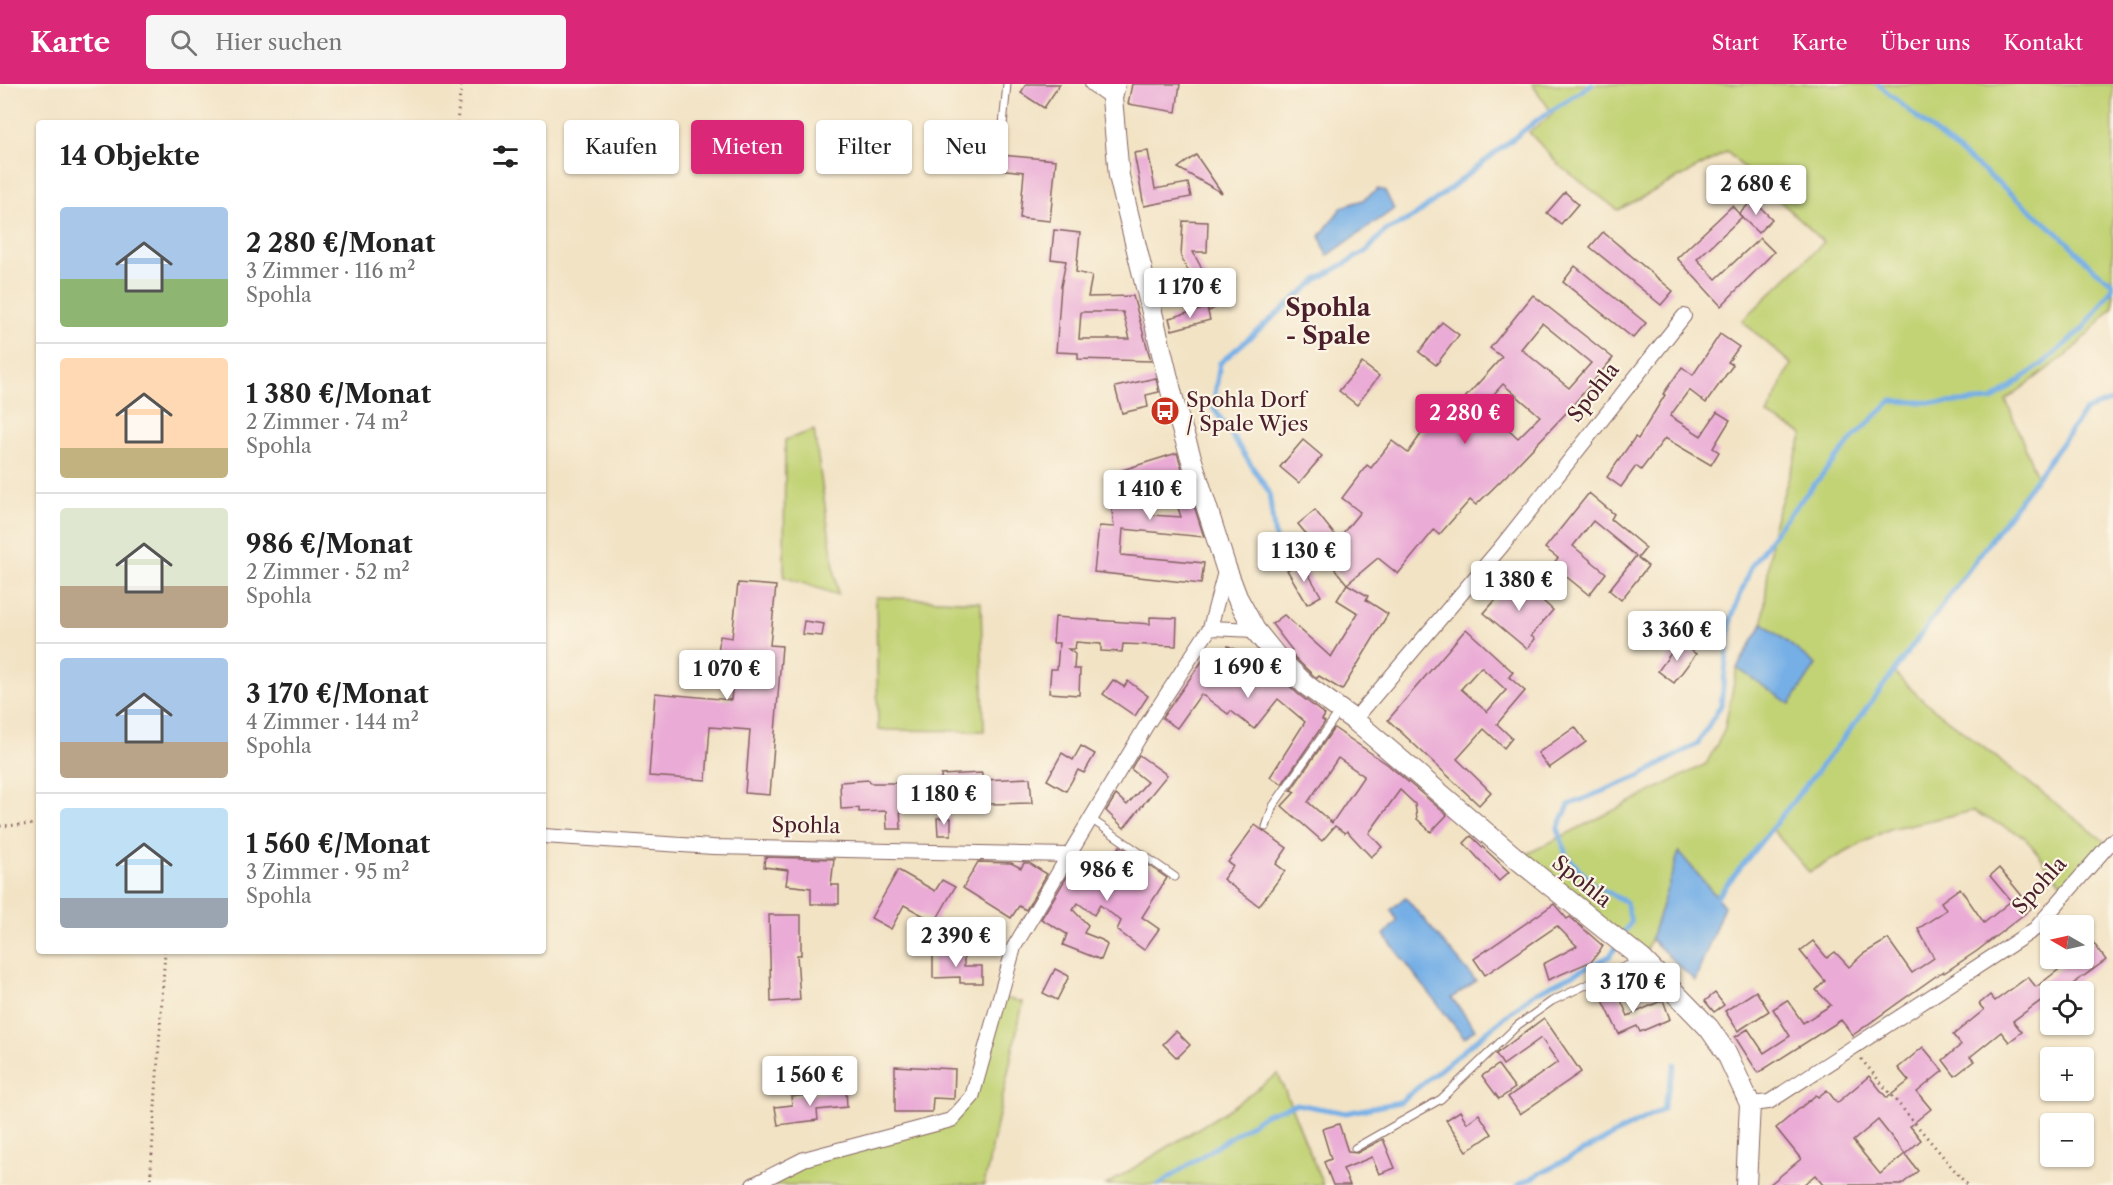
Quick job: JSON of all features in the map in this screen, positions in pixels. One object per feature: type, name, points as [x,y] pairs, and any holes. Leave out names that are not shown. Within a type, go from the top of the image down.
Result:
[{"type":"street","name":"Spohla","points":[[1092,84],[1113,91],[1119,176],[1136,257],[1175,407],[1226,568],[1237,597],[1255,630],[1291,671],[1636,955],[1709,1028],[1727,1054],[1750,1104],[1746,1185]]},
{"type":"street","name":"Spohla","points":[[1347,715],[1501,547],[1684,316]]},
{"type":"street","points":[[753,1185],[804,1159],[951,1120],[972,1097],[1014,947],[1146,726],[1210,628],[1226,568]]},
{"type":"street","points":[[1210,628],[1255,630]]},
{"type":"street","name":"Spohla","points":[[546,836],[713,847],[1069,855]]},
{"type":"street","name":"Spohla","points":[[1750,1104],[1769,1102],[2035,929],[2113,840]]},
{"type":"lane","points":[[1003,120],[1007,84]]},
{"type":"lane","points":[[1266,827],[1273,806],[1347,715]]},
{"type":"lane","points":[[1090,819],[1175,877]]},
{"type":"lane","points":[[1355,1148],[1441,1099],[1518,1025],[1552,1001],[1636,955]]},
{"type":"path","points":[[457,120],[461,84]]},
{"type":"path","points":[[0,826],[36,824]]},
{"type":"path","points":[[150,1185],[165,954]]},
{"type":"path","points":[[1852,1048],[1967,1185]]},
{"type":"green space","points":[[1532,84],[2113,84],[2113,307],[2074,349],[2006,400],[2037,477],[1893,672],[1925,702],[2108,844],[2067,891],[2025,837],[1973,811],[1889,829],[1809,872],[1771,828],[1717,897],[1679,852],[1651,939],[1642,959],[1517,859],[1706,764],[1724,731],[1737,668],[1790,704],[1816,665],[1763,623],[1772,529],[1803,434],[1767,415],[1791,364],[1742,321],[1824,242],[1727,152],[1618,210],[1559,165],[1529,132],[1553,114]]},
{"type":"green space","points":[[814,430],[838,595],[784,577],[785,440]]},
{"type":"green space","points":[[876,597],[981,602],[984,731],[878,730]]},
{"type":"green space","points":[[999,997],[1023,1002],[984,1185],[753,1185],[804,1159],[951,1120],[972,1097]]},
{"type":"green space","points":[[1278,1074],[1323,1185],[1106,1185],[1223,1113]]},
{"type":"water","points":[[1378,189],[1385,191],[1394,209],[1327,256],[1320,236],[1342,207],[1363,200]]},
{"type":"water","points":[[1763,623],[1816,665],[1790,704],[1737,668]]},
{"type":"water","points":[[1679,852],[1724,906],[1695,981],[1651,939]]},
{"type":"water","points":[[1405,897],[1476,981],[1452,998],[1475,1029],[1464,1038],[1384,935],[1397,921],[1391,910]]},
{"type":"building","points":[[1026,84],[1060,84],[1044,108],[1021,93]]},
{"type":"building","points":[[1132,84],[1180,84],[1176,112],[1128,104]]},
{"type":"building","points":[[1148,151],[1155,189],[1188,183],[1191,197],[1144,206],[1134,153]]},
{"type":"building","points":[[1196,155],[1222,193],[1178,168]]},
{"type":"building","points":[[1008,156],[1056,160],[1050,221],[1020,218],[1024,172],[1008,170]]},
{"type":"building","points":[[1565,192],[1578,204],[1561,224],[1547,213]]},
{"type":"building","points":[[1753,200],[1772,219],[1758,233],[1739,214]]},
{"type":"building","points":[[1732,206],[1742,217],[1697,259],[1716,279],[1760,238],[1774,252],[1721,306],[1677,258]]},
{"type":"building","points":[[1183,221],[1208,222],[1207,252],[1193,252],[1221,305],[1209,311],[1181,257]]},
{"type":"building","points":[[1054,230],[1080,233],[1076,272],[1092,276],[1088,297],[1133,296],[1151,361],[1078,359],[1078,353],[1056,352],[1061,286],[1066,261],[1051,259]],"holes":[[[1081,312],[1123,312],[1130,339],[1079,339]]]},
{"type":"building","points":[[1603,232],[1673,291],[1661,305],[1590,247]]},
{"type":"building","points":[[1575,266],[1646,323],[1633,338],[1563,282]]},
{"type":"building","points":[[1533,295],[1613,358],[1567,412],[1515,467],[1476,505],[1470,500],[1439,535],[1434,530],[1398,574],[1378,558],[1347,584],[1298,524],[1315,510],[1338,539],[1360,512],[1342,498],[1367,465],[1371,468],[1392,441],[1408,453],[1434,415],[1443,422],[1502,357],[1490,348]],"holes":[[[1542,323],[1591,363],[1569,388],[1521,349]],[[1503,384],[1540,416],[1518,438],[1483,406]]]},
{"type":"building","points":[[1207,308],[1210,320],[1172,330],[1169,318]]},
{"type":"building","points":[[1442,322],[1459,335],[1436,365],[1419,352]]},
{"type":"building","points":[[1720,334],[1739,347],[1728,362],[1733,365],[1706,403],[1689,390],[1670,416],[1701,436],[1717,412],[1730,420],[1713,448],[1719,452],[1711,465],[1665,438],[1641,470],[1636,466],[1621,487],[1607,477],[1635,437],[1638,439],[1665,395],[1663,394],[1682,367],[1693,375]]},
{"type":"building","points":[[1362,363],[1379,376],[1357,405],[1339,391]]},
{"type":"building","points":[[1156,378],[1159,392],[1146,395],[1148,407],[1122,413],[1115,387]]},
{"type":"building","points":[[1303,440],[1322,456],[1299,483],[1280,467]]},
{"type":"building","points":[[1177,453],[1204,537],[1123,529],[1121,555],[1204,563],[1201,584],[1094,572],[1099,526],[1114,527],[1109,487],[1122,484],[1119,471]],"holes":[[[1169,480],[1181,517],[1151,515],[1143,488]]]},
{"type":"building","points":[[1589,493],[1614,514],[1611,519],[1646,548],[1638,558],[1648,566],[1621,600],[1609,590],[1636,556],[1593,521],[1573,546],[1606,573],[1589,595],[1552,565],[1558,558],[1545,548]]},
{"type":"building","points":[[1301,561],[1321,596],[1307,604],[1287,570]]},
{"type":"building","points":[[1516,577],[1553,610],[1531,636],[1535,639],[1527,649],[1484,613]]},
{"type":"building","points":[[738,583],[776,586],[770,645],[782,646],[770,795],[745,793],[750,730],[710,727],[706,780],[649,776],[655,693],[731,700],[735,656],[718,654],[720,636],[732,638]]},
{"type":"building","points":[[1347,584],[1368,596],[1366,600],[1388,614],[1342,690],[1319,676],[1317,678],[1314,676],[1289,652],[1292,650],[1272,624],[1284,615],[1331,657],[1358,613],[1337,600]]},
{"type":"building","points":[[1055,617],[1150,624],[1150,617],[1177,618],[1176,646],[1123,644],[1122,652],[1101,651],[1101,644],[1076,642],[1075,649],[1068,649],[1075,654],[1074,669],[1080,669],[1079,695],[1049,693],[1051,669],[1057,669],[1059,643],[1053,643]]},
{"type":"building","points":[[804,621],[824,624],[822,636],[802,634]]},
{"type":"building","points":[[1466,629],[1513,672],[1509,677],[1525,691],[1497,724],[1512,738],[1504,748],[1484,729],[1457,759],[1491,792],[1479,805],[1388,720]],"holes":[[[1481,667],[1506,690],[1487,712],[1461,689]]]},
{"type":"building","points":[[1679,642],[1696,654],[1674,683],[1658,671]]},
{"type":"building","points":[[1228,646],[1266,663],[1298,694],[1325,715],[1322,720],[1325,722],[1282,784],[1270,777],[1305,722],[1278,699],[1254,729],[1231,711],[1228,714],[1201,694],[1177,728],[1162,718],[1212,647],[1227,658]]},
{"type":"building","points":[[1113,680],[1124,687],[1128,681],[1148,696],[1135,716],[1103,694]]},
{"type":"building","points":[[1575,727],[1586,742],[1549,768],[1538,753]]},
{"type":"building","points":[[1334,728],[1387,764],[1447,815],[1431,832],[1417,819],[1415,804],[1400,790],[1369,833],[1382,847],[1371,857],[1347,831],[1345,833],[1335,826],[1322,841],[1282,806],[1295,792],[1291,790]],"holes":[[[1338,758],[1364,776],[1332,823],[1308,802]]]},
{"type":"building","points":[[1081,746],[1095,754],[1084,773],[1078,770],[1066,791],[1047,780],[1062,753],[1073,760]]},
{"type":"building","points":[[1139,755],[1167,775],[1124,828],[1106,811],[1116,795],[1127,805],[1147,782],[1131,769]]},
{"type":"building","points":[[982,773],[982,780],[1030,778],[1032,803],[942,805],[941,775]]},
{"type":"building","points":[[869,780],[870,783],[917,783],[917,806],[900,806],[901,829],[887,829],[886,811],[859,812],[859,808],[841,809],[840,782]]},
{"type":"building","points":[[937,818],[951,818],[951,835],[938,835]]},
{"type":"building","points":[[1255,825],[1287,848],[1276,864],[1285,871],[1259,906],[1223,879],[1233,866],[1228,862]]},
{"type":"building","points":[[1471,836],[1509,872],[1499,881],[1464,843]]},
{"type":"building","points":[[1120,846],[1167,878],[1142,917],[1159,929],[1144,950],[1117,930],[1121,921],[1100,905],[1094,915],[1078,903],[1073,910],[1088,925],[1084,933],[1102,940],[1107,945],[1101,960],[1063,945],[1067,934],[1041,919],[1077,860],[1102,874]]},
{"type":"building","points":[[765,857],[834,859],[831,885],[839,885],[839,904],[811,904],[811,888],[786,885],[788,870],[764,867]]},
{"type":"building","points":[[978,862],[1011,863],[1021,868],[1024,863],[1029,863],[1047,874],[1026,910],[1019,906],[1011,918],[963,888]]},
{"type":"building","points":[[1999,868],[2032,908],[1977,951],[1944,973],[1943,971],[1853,1035],[1841,1020],[1758,1073],[1735,1037],[1748,1029],[1764,1053],[1790,1036],[1773,1009],[1787,1000],[1803,1023],[1831,1005],[1816,990],[1825,981],[1800,951],[1813,941],[1827,958],[1835,952],[1849,967],[1863,954],[1888,939],[1912,973],[1934,958],[1918,929],[1946,910],[1941,902],[1960,888],[1984,923],[2011,901],[1990,876]]},
{"type":"building","points":[[898,870],[935,891],[942,880],[955,887],[935,922],[904,905],[891,929],[871,918]]},
{"type":"building","points":[[1554,904],[1567,919],[1570,917],[1603,946],[1592,961],[1548,980],[1543,964],[1577,946],[1557,926],[1485,975],[1474,959]]},
{"type":"building","points":[[769,915],[801,915],[801,955],[797,955],[800,1000],[771,1002]]},
{"type":"building","points":[[2094,944],[2106,960],[2094,969]]},
{"type":"building","points":[[964,953],[964,966],[982,966],[982,983],[960,983],[960,977],[933,978],[933,954]]},
{"type":"building","points":[[1634,968],[1645,980],[1619,992],[1613,978]]},
{"type":"building","points":[[1055,969],[1069,976],[1057,1000],[1043,993]]},
{"type":"building","points":[[2060,969],[2094,969],[2077,981],[2044,981]]},
{"type":"building","points":[[2028,977],[2036,987],[2040,984],[2040,1001],[2013,1021],[2022,1032],[2009,1042],[2001,1032],[1970,1057],[1974,1061],[1955,1076],[1943,1060],[1961,1045],[1953,1035],[1984,1010],[1979,1004],[1990,995],[1995,1001]]},
{"type":"building","points":[[1615,987],[1628,1016],[1663,1000],[1670,1019],[1640,1032],[1637,1026],[1619,1034],[1600,994]]},
{"type":"building","points":[[1756,991],[1769,1011],[1738,1031],[1725,1011]]},
{"type":"building","points":[[1715,993],[1724,1005],[1714,1012],[1705,1001]]},
{"type":"building","points":[[1544,1018],[1581,1072],[1520,1114],[1508,1097],[1558,1062],[1541,1038],[1503,1065],[1496,1054]]},
{"type":"building","points":[[1176,1031],[1190,1045],[1177,1058],[1163,1044]]},
{"type":"building","points":[[1923,1047],[1943,1071],[1917,1092],[1931,1109],[1910,1126],[1921,1140],[1905,1154],[1918,1171],[1901,1185],[1823,1185],[1815,1175],[1803,1185],[1769,1185],[1801,1159],[1776,1128],[1816,1095],[1818,1097],[1827,1090],[1837,1103],[1869,1076],[1887,1098],[1909,1081],[1898,1068]],"holes":[[[1878,1120],[1905,1154],[1880,1174],[1853,1141]]]},
{"type":"building","points":[[1498,1065],[1515,1088],[1499,1099],[1482,1076]]},
{"type":"building","points":[[895,1066],[955,1069],[954,1099],[933,1098],[932,1112],[895,1112]]},
{"type":"building","points":[[846,1090],[847,1107],[817,1110],[818,1120],[778,1125],[775,1107],[792,1105],[791,1097]]},
{"type":"building","points":[[1460,1111],[1467,1123],[1479,1114],[1492,1134],[1467,1151],[1446,1120]]},
{"type":"building","points":[[1339,1124],[1348,1152],[1357,1153],[1383,1139],[1395,1168],[1379,1174],[1372,1157],[1343,1169],[1350,1185],[1333,1185],[1324,1162],[1331,1159],[1322,1129]]},
{"type":"waterway","points":[[1275,538],[1269,492],[1213,407],[1220,363],[1318,279],[1367,251],[1384,232],[1415,216],[1537,120],[1592,84]]},
{"type":"waterway","points":[[1878,84],[2040,217],[2092,267],[2113,283]]},
{"type":"waterway","points":[[1621,937],[1631,922],[1626,902],[1594,885],[1566,855],[1558,828],[1569,805],[1642,775],[1698,743],[1721,705],[1731,619],[1751,567],[1780,525],[1856,435],[1891,401],[1944,403],[1992,400],[2041,365],[2084,328],[2113,287]]},
{"type":"waterway","points":[[1717,897],[1861,716],[2086,410],[2113,400]]},
{"type":"waterway","points":[[1158,1185],[1266,1114],[1296,1104],[1346,1113],[1400,1102],[1533,994],[1610,956],[1617,945]]},
{"type":"waterway","points":[[1518,1185],[1663,1109],[1675,1064]]},
{"type":"place","name":"Spohla Dorf / Spale Wjes","points":[[1165,411]]},
{"type":"district","name":"Spohla - Spale","points":[[1328,321]]}]
